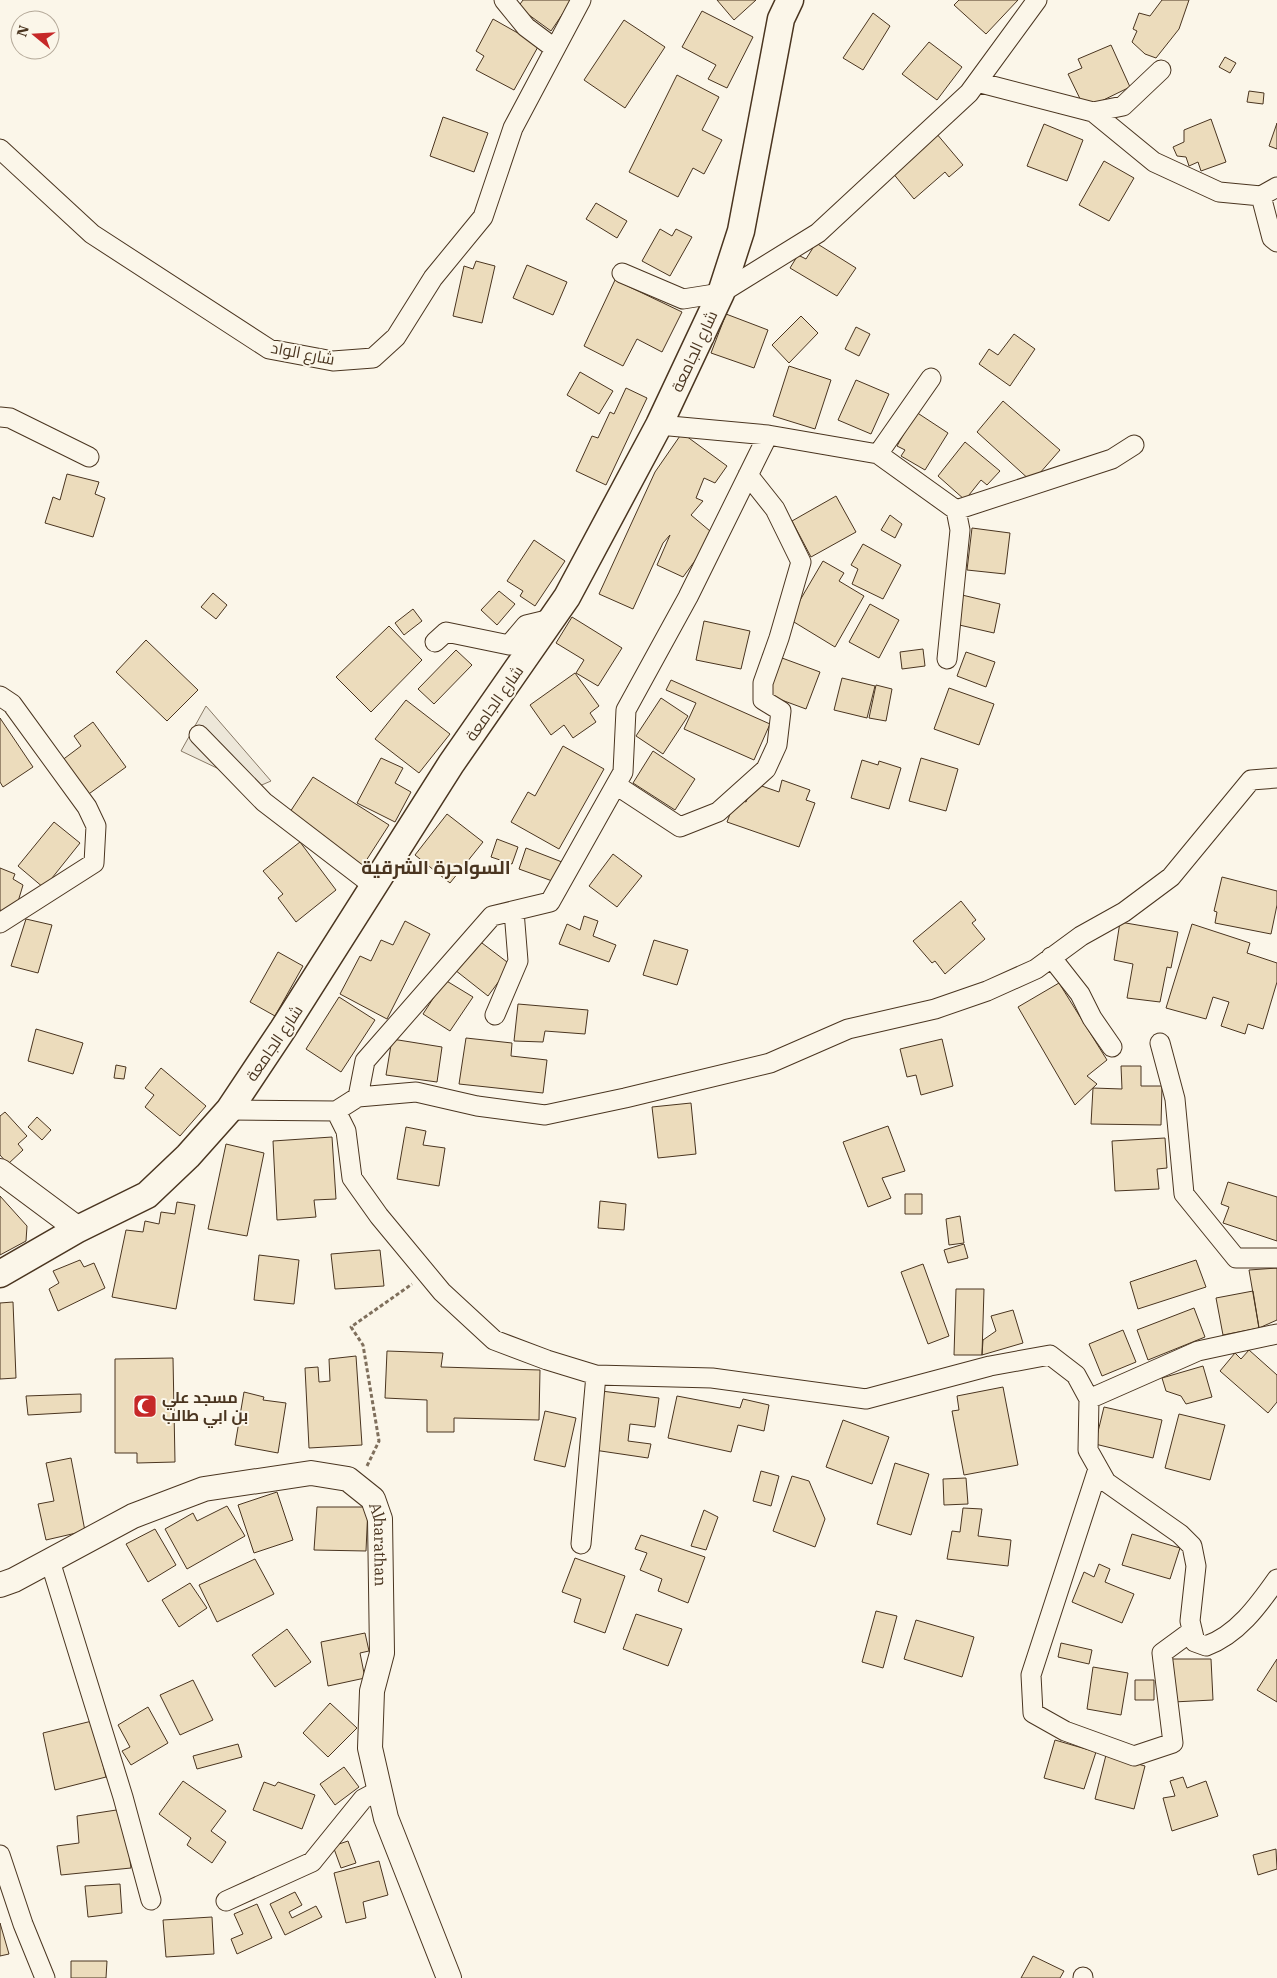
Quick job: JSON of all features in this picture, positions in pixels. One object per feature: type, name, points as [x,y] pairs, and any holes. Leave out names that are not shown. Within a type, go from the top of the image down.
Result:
[{"type":"main road","name":"شارع الجامعة","points":[[0,1274],[78,1229],[147,1195],[188,1156],[229,1110],[375,887],[451,764],[567,597],[659,425],[721,294],[741,231],[781,19],[790,0]]},
{"type":"street","points":[[504,0],[526,27],[554,48]]},
{"type":"street","name":"شارع الواد","points":[[0,149],[92,234],[269,349],[332,361],[372,358],[396,337],[433,278],[483,217],[513,128],[581,0]]},
{"type":"street","points":[[622,273],[682,299],[721,294],[818,233],[969,93],[1037,0]]},
{"type":"street","points":[[1093,112],[1123,106],[1161,70]]},
{"type":"street","points":[[977,82],[1093,112],[1154,162],[1219,192],[1269,191],[1272,238],[1277,242]]},
{"type":"street","points":[[878,454],[931,378]]},
{"type":"street","points":[[0,417],[10,418],[89,457]]},
{"type":"street","points":[[659,425],[768,435],[878,454],[956,510],[960,530],[947,659]]},
{"type":"street","points":[[358,1097],[365,1061],[492,916],[550,902],[623,772],[626,710],[688,597],[768,435]]},
{"type":"street","points":[[956,510],[1112,459],[1134,445]]},
{"type":"street","points":[[616,785],[680,827],[718,812],[766,769],[776,745],[781,711],[763,700],[763,683],[801,562],[775,509],[748,475]]},
{"type":"street","points":[[435,642],[446,632],[509,644],[526,626],[551,619]]},
{"type":"street","points":[[0,696],[12,704],[87,807],[96,826],[94,863],[0,923]]},
{"type":"street","points":[[199,736],[264,802],[375,887]]},
{"type":"street","points":[[229,1110],[336,1111],[358,1097],[416,1092],[477,1106],[545,1115],[770,1063],[848,1029],[935,1008],[987,991],[1036,969],[1081,936],[1124,912],[1171,877],[1251,780],[1277,778]]},
{"type":"street","points":[[495,1015],[518,961],[514,910]]},
{"type":"street","points":[[1051,957],[1080,994],[1092,1018],[1112,1047]]},
{"type":"street","points":[[1160,1043],[1174,1099],[1184,1194],[1236,1258],[1277,1258]]},
{"type":"street","points":[[336,1111],[346,1131],[352,1178],[380,1216],[442,1292],[494,1340],[596,1375],[712,1378],[866,1398],[990,1366],[1050,1354],[1076,1375],[1089,1398],[1088,1450],[1106,1482],[1180,1534],[1192,1546],[1196,1566],[1190,1622],[1195,1642],[1206,1646],[1221,1641],[1262,1601],[1277,1579]]},
{"type":"street","points":[[0,1171],[78,1229]]},
{"type":"street","points":[[1089,1398],[1198,1351],[1277,1334]]},
{"type":"street","points":[[581,1544],[596,1375]]},
{"type":"street","points":[[1098,1468],[1032,1676],[1033,1713],[1065,1731],[1134,1756],[1172,1743],[1162,1653],[1192,1631]]},
{"type":"street","name":"Alharathan","points":[[0,1585],[14,1580],[133,1516],[204,1488],[311,1472],[348,1479],[373,1499],[380,1519],[382,1653],[372,1691],[370,1748],[386,1818],[449,1978]]},
{"type":"street","points":[[50,1560],[123,1797],[151,1900]]},
{"type":"street","points":[[226,1901],[312,1862],[364,1799],[380,1790]]},
{"type":"street","points":[[0,1855],[23,1924],[45,1978]]},
{"type":"path","points":[[356,1486],[379,1441],[363,1345],[351,1328],[427,1274]]},
{"type":"shaded area","points":[[206,706],[271,781],[257,787],[181,751]]},
{"type":"building","points":[[523,0],[572,0],[551,31],[518,7]]},
{"type":"building","points":[[717,0],[756,0],[734,20]]},
{"type":"building","points":[[959,0],[1018,0],[986,34],[954,5]]},
{"type":"building","points":[[1162,0],[1189,0],[1179,29],[1156,58],[1145,54],[1132,42],[1137,31],[1133,29],[1139,13],[1150,16]]},
{"type":"building","points":[[702,11],[753,37],[727,88],[708,79],[716,65],[682,47]]},
{"type":"building","points":[[873,13],[890,26],[863,70],[843,58]]},
{"type":"building","points":[[493,19],[539,45],[514,90],[476,70],[484,56],[476,51]]},
{"type":"building","points":[[624,20],[665,47],[625,108],[584,80]]},
{"type":"building","points":[[929,42],[962,67],[937,100],[902,74]]},
{"type":"building","points":[[1111,45],[1130,87],[1085,109],[1068,74],[1082,68],[1078,59]]},
{"type":"building","points":[[1225,57],[1236,63],[1230,73],[1219,67]]},
{"type":"building","points":[[677,75],[719,97],[702,130],[722,140],[704,174],[693,168],[678,197],[629,172]]},
{"type":"building","points":[[1249,91],[1264,93],[1263,104],[1247,102]]},
{"type":"building","points":[[443,117],[488,133],[474,172],[430,156]]},
{"type":"building","points":[[1211,119],[1226,162],[1201,171],[1198,162],[1189,166],[1186,157],[1177,156],[1173,147],[1184,142],[1184,130]]},
{"type":"building","points":[[1277,123],[1277,149],[1269,146]]},
{"type":"building","points":[[1044,124],[1083,140],[1067,181],[1027,166]]},
{"type":"building","points":[[936,133],[963,165],[949,177],[945,172],[914,199],[892,172]]},
{"type":"building","points":[[1104,161],[1134,178],[1109,221],[1079,205]]},
{"type":"building","points":[[596,203],[627,221],[617,238],[586,219]]},
{"type":"building","points":[[660,229],[672,236],[676,229],[692,237],[670,276],[642,261]]},
{"type":"building","points":[[816,243],[856,268],[837,296],[790,268],[798,255],[806,259]]},
{"type":"building","points":[[476,261],[495,266],[482,323],[453,316],[464,266],[473,269]]},
{"type":"building","points":[[527,265],[567,282],[553,315],[513,298]]},
{"type":"building","points":[[615,280],[682,312],[662,352],[637,339],[623,366],[584,346]]},
{"type":"building","points":[[726,314],[768,330],[754,368],[711,353]]},
{"type":"building","points":[[801,316],[818,333],[789,363],[772,345]]},
{"type":"building","points":[[856,327],[870,334],[859,356],[845,349]]},
{"type":"building","points":[[1014,334],[1035,349],[1010,386],[979,364],[989,349],[998,355]]},
{"type":"building","points":[[789,366],[831,380],[815,429],[773,416]]},
{"type":"building","points":[[580,372],[613,391],[599,414],[567,395]]},
{"type":"building","points":[[856,380],[889,394],[871,434],[838,420]]},
{"type":"building","points":[[626,388],[647,398],[606,485],[576,471],[592,436],[598,438],[610,412],[614,414]]},
{"type":"building","points":[[1003,401],[1060,450],[1032,482],[977,432]]},
{"type":"building","points":[[916,412],[948,433],[925,470],[901,456],[905,450],[897,446]]},
{"type":"building","points":[[682,433],[727,466],[715,483],[704,478],[696,498],[703,501],[691,515],[710,531],[697,558],[683,577],[657,565],[670,535],[663,543],[633,609],[599,594],[655,472]]},
{"type":"building","points":[[965,442],[1000,471],[987,485],[981,480],[965,500],[938,476]]},
{"type":"building","points":[[67,474],[99,482],[95,494],[105,498],[93,537],[45,523],[53,497],[60,500]]},
{"type":"building","points":[[836,496],[856,532],[811,557],[792,521]]},
{"type":"building","points":[[890,515],[902,524],[895,538],[881,530]]},
{"type":"building","points":[[972,528],[1010,533],[1005,574],[967,570]]},
{"type":"building","points":[[534,540],[565,561],[535,606],[520,596],[523,591],[507,581]]},
{"type":"building","points":[[863,544],[901,565],[883,599],[852,584],[858,569],[851,565]]},
{"type":"building","points":[[823,561],[844,573],[839,581],[864,596],[835,647],[789,619]]},
{"type":"building","points":[[499,591],[515,604],[497,625],[481,610]]},
{"type":"building","points":[[213,593],[227,605],[216,619],[201,607]]},
{"type":"building","points":[[962,595],[1000,604],[994,633],[955,624]]},
{"type":"building","points":[[870,604],[899,620],[879,658],[849,642]]},
{"type":"building","points":[[413,609],[422,621],[404,635],[395,623]]},
{"type":"building","points":[[572,617],[622,648],[598,686],[576,673],[584,660],[556,643]]},
{"type":"building","points":[[704,621],[750,631],[741,669],[696,660]]},
{"type":"building","points":[[389,626],[422,660],[371,712],[336,677]]},
{"type":"building","points":[[146,640],[198,690],[167,721],[116,672]]},
{"type":"building","points":[[923,649],[925,666],[902,669],[900,652]]},
{"type":"building","points":[[456,650],[472,665],[434,704],[418,689]]},
{"type":"building","points":[[966,652],[995,662],[986,687],[957,676]]},
{"type":"building","points":[[782,658],[820,672],[806,709],[768,695]]},
{"type":"building","points":[[575,673],[599,706],[590,713],[596,722],[573,738],[564,725],[551,735],[530,705]]},
{"type":"building","points":[[842,678],[875,686],[867,718],[834,710]]},
{"type":"building","points":[[671,680],[770,724],[754,760],[684,729],[696,703],[666,690]]},
{"type":"building","points":[[876,685],[892,689],[886,721],[869,718]]},
{"type":"building","points":[[949,688],[994,704],[979,745],[934,729]]},
{"type":"building","points":[[661,698],[688,716],[663,754],[636,736]]},
{"type":"building","points":[[406,700],[450,734],[419,773],[375,739]]},
{"type":"building","points":[[0,718],[33,767],[3,787],[0,782]]},
{"type":"building","points":[[93,722],[126,767],[86,796],[61,761],[81,746],[74,736]]},
{"type":"building","points":[[563,746],[604,769],[559,849],[511,822],[528,792],[535,796]]},
{"type":"building","points":[[653,751],[695,779],[675,810],[633,783]]},
{"type":"building","points":[[381,758],[403,768],[395,783],[411,792],[395,822],[357,803]]},
{"type":"building","points":[[921,758],[958,769],[946,811],[909,801]]},
{"type":"building","points":[[862,760],[878,765],[879,761],[901,768],[889,809],[851,798]]},
{"type":"building","points":[[313,777],[389,825],[362,867],[290,812]]},
{"type":"building","points":[[782,780],[810,790],[806,800],[815,803],[799,847],[727,822],[736,798],[746,802],[753,783],[779,792]]},
{"type":"building","points":[[447,814],[483,842],[450,883],[415,855]]},
{"type":"building","points":[[54,822],[80,843],[44,888],[18,866]]},
{"type":"building","points":[[497,839],[518,847],[512,864],[491,857]]},
{"type":"building","points":[[300,842],[336,890],[296,922],[278,898],[283,894],[263,871]]},
{"type":"building","points":[[526,848],[562,862],[555,882],[519,869]]},
{"type":"building","points":[[613,854],[642,876],[617,907],[589,886]]},
{"type":"building","points":[[0,868],[15,874],[13,879],[23,885],[17,905],[3,912],[0,910]]},
{"type":"building","points":[[1222,877],[1277,891],[1277,905],[1271,934],[1215,923],[1217,912],[1214,911]]},
{"type":"building","points":[[961,901],[976,920],[972,923],[985,939],[945,974],[935,961],[932,963],[913,941]]},
{"type":"building","points":[[584,916],[598,921],[593,936],[616,945],[609,962],[559,944],[567,924],[580,930]]},
{"type":"building","points":[[26,919],[52,925],[38,973],[11,966]]},
{"type":"building","points":[[405,921],[430,934],[387,1019],[340,994],[360,956],[371,961],[381,940],[393,945]]},
{"type":"building","points":[[1120,922],[1178,932],[1171,968],[1167,967],[1160,1002],[1127,998],[1133,964],[1114,960]]},
{"type":"building","points":[[1192,924],[1250,943],[1247,953],[1277,963],[1277,982],[1263,1029],[1248,1024],[1245,1034],[1221,1026],[1229,1002],[1213,997],[1206,1019],[1166,1008]]},
{"type":"building","points":[[478,940],[511,965],[488,996],[455,970]]},
{"type":"building","points":[[654,940],[688,950],[677,985],[643,975]]},
{"type":"building","points":[[278,952],[303,966],[275,1016],[250,1002]]},
{"type":"building","points":[[445,980],[473,997],[450,1031],[423,1014]]},
{"type":"building","points":[[1059,983],[1107,1060],[1087,1076],[1097,1084],[1075,1105],[1018,1007]]},
{"type":"building","points":[[339,997],[375,1020],[341,1072],[306,1049]]},
{"type":"building","points":[[518,1004],[588,1010],[585,1034],[545,1031],[543,1042],[514,1041]]},
{"type":"building","points":[[36,1029],[83,1043],[73,1074],[28,1061]]},
{"type":"building","points":[[466,1038],[512,1043],[511,1056],[547,1060],[543,1093],[459,1084]]},
{"type":"building","points":[[392,1039],[442,1047],[437,1082],[386,1075]]},
{"type":"building","points":[[942,1039],[953,1086],[921,1095],[916,1075],[907,1077],[900,1049]]},
{"type":"building","points":[[116,1065],[126,1067],[124,1079],[114,1078]]},
{"type":"building","points":[[1121,1066],[1141,1066],[1141,1086],[1162,1086],[1161,1125],[1091,1124],[1093,1088],[1122,1089]]},
{"type":"building","points":[[161,1068],[206,1106],[180,1136],[145,1107],[154,1095],[145,1088]]},
{"type":"building","points":[[691,1103],[696,1154],[658,1158],[652,1107]]},
{"type":"building","points":[[5,1112],[27,1136],[18,1144],[23,1150],[8,1164],[0,1155],[0,1116]]},
{"type":"building","points":[[37,1117],[51,1130],[42,1140],[28,1127]]},
{"type":"building","points":[[888,1126],[905,1171],[882,1178],[891,1198],[868,1207],[843,1142]]},
{"type":"building","points":[[406,1127],[426,1131],[423,1145],[445,1148],[439,1186],[397,1179]]},
{"type":"building","points":[[332,1137],[336,1199],[314,1200],[316,1217],[277,1220],[273,1141]]},
{"type":"building","points":[[1165,1138],[1167,1168],[1157,1169],[1159,1189],[1115,1191],[1112,1141]]},
{"type":"building","points":[[226,1144],[264,1153],[247,1236],[208,1229]]},
{"type":"building","points":[[1228,1182],[1277,1197],[1277,1241],[1223,1223],[1229,1207],[1221,1204]]},
{"type":"building","points":[[905,1194],[922,1194],[922,1214],[905,1214]]},
{"type":"building","points":[[0,1196],[27,1226],[26,1241],[0,1255]]},
{"type":"building","points":[[600,1201],[626,1204],[624,1230],[598,1228]]},
{"type":"building","points":[[177,1202],[195,1205],[176,1309],[112,1297],[126,1230],[143,1232],[145,1221],[159,1224],[161,1212],[175,1214]]},
{"type":"building","points":[[960,1216],[964,1243],[949,1245],[946,1219]]},
{"type":"building","points":[[964,1244],[968,1258],[948,1263],[944,1250]]},
{"type":"building","points":[[380,1250],[384,1286],[335,1289],[331,1254]]},
{"type":"building","points":[[259,1255],[299,1260],[294,1304],[254,1300]]},
{"type":"building","points":[[80,1260],[84,1267],[94,1263],[105,1288],[58,1311],[49,1289],[59,1283],[53,1271]]},
{"type":"building","points":[[1196,1260],[1206,1287],[1138,1309],[1130,1282]]},
{"type":"building","points":[[923,1264],[949,1336],[928,1344],[901,1272]]},
{"type":"building","points":[[1277,1268],[1277,1320],[1259,1328],[1249,1270]]},
{"type":"building","points":[[956,1289],[984,1289],[982,1355],[954,1355]]},
{"type":"building","points":[[1253,1291],[1259,1328],[1223,1335],[1216,1298]]},
{"type":"building","points":[[13,1302],[16,1378],[0,1379],[0,1303]]},
{"type":"building","points":[[1194,1308],[1205,1337],[1148,1360],[1137,1330]]},
{"type":"building","points":[[1013,1310],[1023,1343],[982,1355],[983,1340],[996,1331],[991,1316]]},
{"type":"building","points":[[1123,1330],[1136,1362],[1102,1376],[1089,1344]]},
{"type":"building","points":[[1249,1350],[1277,1375],[1277,1402],[1268,1413],[1220,1371],[1235,1353],[1241,1359]]},
{"type":"building","points":[[387,1351],[443,1353],[441,1367],[540,1370],[539,1420],[454,1418],[454,1432],[427,1432],[427,1400],[385,1398]]},
{"type":"building","points":[[356,1356],[362,1445],[309,1448],[305,1368],[318,1367],[319,1382],[330,1381],[329,1359]]},
{"type":"building","name":"مسجد علي بن ابي طالب","points":[[173,1358],[175,1462],[137,1463],[137,1453],[115,1453],[115,1359]]},
{"type":"building","points":[[1203,1366],[1212,1397],[1186,1404],[1181,1396],[1166,1391],[1162,1378]]},
{"type":"building","points":[[1003,1387],[1018,1465],[964,1475],[952,1411],[959,1410],[957,1396]]},
{"type":"building","points":[[601,1391],[659,1398],[655,1427],[630,1424],[628,1441],[651,1444],[648,1458],[594,1450]]},
{"type":"building","points":[[244,1392],[264,1397],[263,1400],[286,1403],[278,1453],[235,1445]]},
{"type":"building","points":[[81,1394],[81,1412],[28,1415],[26,1396]]},
{"type":"building","points":[[677,1396],[740,1408],[743,1399],[769,1405],[764,1431],[738,1425],[731,1452],[668,1438]]},
{"type":"building","points":[[1104,1407],[1162,1420],[1153,1458],[1095,1444]]},
{"type":"building","points":[[545,1411],[576,1418],[565,1467],[534,1460]]},
{"type":"building","points":[[1179,1414],[1225,1425],[1210,1480],[1165,1468]]},
{"type":"building","points":[[843,1420],[889,1437],[872,1484],[826,1467]]},
{"type":"building","points":[[71,1458],[85,1531],[46,1540],[38,1504],[54,1501],[46,1463]]},
{"type":"building","points":[[895,1463],[929,1474],[911,1535],[877,1524]]},
{"type":"building","points":[[761,1471],[779,1476],[771,1506],[753,1501]]},
{"type":"building","points":[[792,1476],[809,1481],[825,1519],[815,1547],[773,1531]]},
{"type":"building","points":[[966,1478],[968,1504],[944,1505],[943,1479]]},
{"type":"building","points":[[277,1492],[293,1540],[254,1553],[238,1505]]},
{"type":"building","points":[[227,1506],[245,1536],[187,1569],[165,1529],[193,1513],[197,1521]]},
{"type":"building","points":[[317,1507],[368,1507],[366,1551],[314,1550]]},
{"type":"building","points":[[963,1508],[982,1509],[978,1536],[1011,1540],[1008,1566],[947,1559],[952,1531],[960,1532]]},
{"type":"building","points":[[704,1510],[718,1517],[706,1550],[691,1546]]},
{"type":"building","points":[[155,1529],[176,1565],[148,1582],[126,1544]]},
{"type":"building","points":[[1132,1534],[1180,1548],[1170,1579],[1122,1565]]},
{"type":"building","points":[[641,1535],[705,1557],[688,1603],[658,1591],[662,1579],[640,1570],[647,1553],[635,1549]]},
{"type":"building","points":[[575,1558],[625,1576],[605,1633],[574,1622],[581,1599],[562,1592]]},
{"type":"building","points":[[255,1559],[274,1594],[217,1622],[199,1585]]},
{"type":"building","points":[[1099,1564],[1110,1569],[1105,1582],[1134,1594],[1122,1623],[1072,1602],[1084,1572],[1094,1577]]},
{"type":"building","points":[[190,1583],[207,1608],[179,1627],[162,1600]]},
{"type":"building","points":[[876,1611],[897,1616],[883,1668],[862,1662]]},
{"type":"building","points":[[636,1614],[682,1629],[668,1666],[623,1649]]},
{"type":"building","points":[[916,1620],[974,1637],[962,1677],[904,1659]]},
{"type":"building","points":[[287,1629],[311,1662],[275,1687],[252,1655]]},
{"type":"building","points":[[365,1633],[369,1651],[360,1653],[365,1678],[328,1686],[321,1642]]},
{"type":"building","points":[[1061,1643],[1092,1650],[1089,1664],[1058,1657]]},
{"type":"building","points":[[1172,1659],[1211,1659],[1213,1700],[1173,1702]]},
{"type":"building","points":[[1277,1659],[1277,1702],[1257,1690]]},
{"type":"building","points":[[1093,1667],[1128,1673],[1121,1715],[1087,1709]]},
{"type":"building","points":[[193,1680],[213,1720],[180,1735],[160,1695]]},
{"type":"building","points":[[1135,1680],[1154,1680],[1154,1700],[1135,1700]]},
{"type":"building","points":[[330,1703],[357,1728],[328,1757],[303,1733]]},
{"type":"building","points":[[148,1707],[168,1743],[131,1765],[122,1751],[130,1747],[118,1725]]},
{"type":"building","points":[[92,1721],[106,1777],[55,1790],[43,1733]]},
{"type":"building","points":[[1055,1740],[1096,1752],[1084,1789],[1044,1778]]},
{"type":"building","points":[[238,1744],[242,1757],[197,1769],[193,1756]]},
{"type":"building","points":[[1106,1755],[1145,1766],[1134,1809],[1095,1799]]},
{"type":"building","points":[[344,1767],[359,1787],[335,1805],[320,1784]]},
{"type":"building","points":[[1183,1777],[1187,1788],[1206,1781],[1218,1816],[1172,1831],[1163,1798],[1175,1796],[1170,1781]]},
{"type":"building","points":[[183,1781],[226,1811],[211,1831],[226,1842],[212,1863],[187,1845],[191,1838],[159,1814]]},
{"type":"building","points":[[264,1782],[275,1786],[278,1782],[315,1795],[302,1829],[253,1810]]},
{"type":"building","points":[[123,1809],[131,1868],[61,1875],[57,1846],[79,1843],[77,1816]]},
{"type":"building","points":[[348,1841],[356,1863],[341,1868],[333,1846]]},
{"type":"building","points":[[1276,1849],[1277,1869],[1258,1875],[1253,1855]]},
{"type":"building","points":[[379,1861],[388,1895],[363,1902],[366,1918],[346,1923],[334,1873]]},
{"type":"building","points":[[120,1884],[122,1913],[88,1917],[85,1886]]},
{"type":"building","points":[[295,1892],[302,1905],[289,1912],[292,1918],[316,1906],[322,1917],[285,1935],[270,1904]]},
{"type":"building","points":[[257,1904],[272,1938],[237,1954],[231,1939],[243,1934],[234,1914]]},
{"type":"building","points":[[212,1917],[214,1954],[166,1957],[163,1920]]},
{"type":"building","points":[[0,1923],[9,1954],[0,1956]]},
{"type":"building","points":[[1033,1956],[1064,1971],[1060,1978],[1021,1978]]},
{"type":"building","points":[[71,1961],[107,1961],[106,1978],[71,1978]]},
{"type":"place","name":"مسجد علي بن ابي طالب","points":[[145,1406]]},
{"type":"district","name":"السواحرة الشرقية","points":[[436,867]]}]
